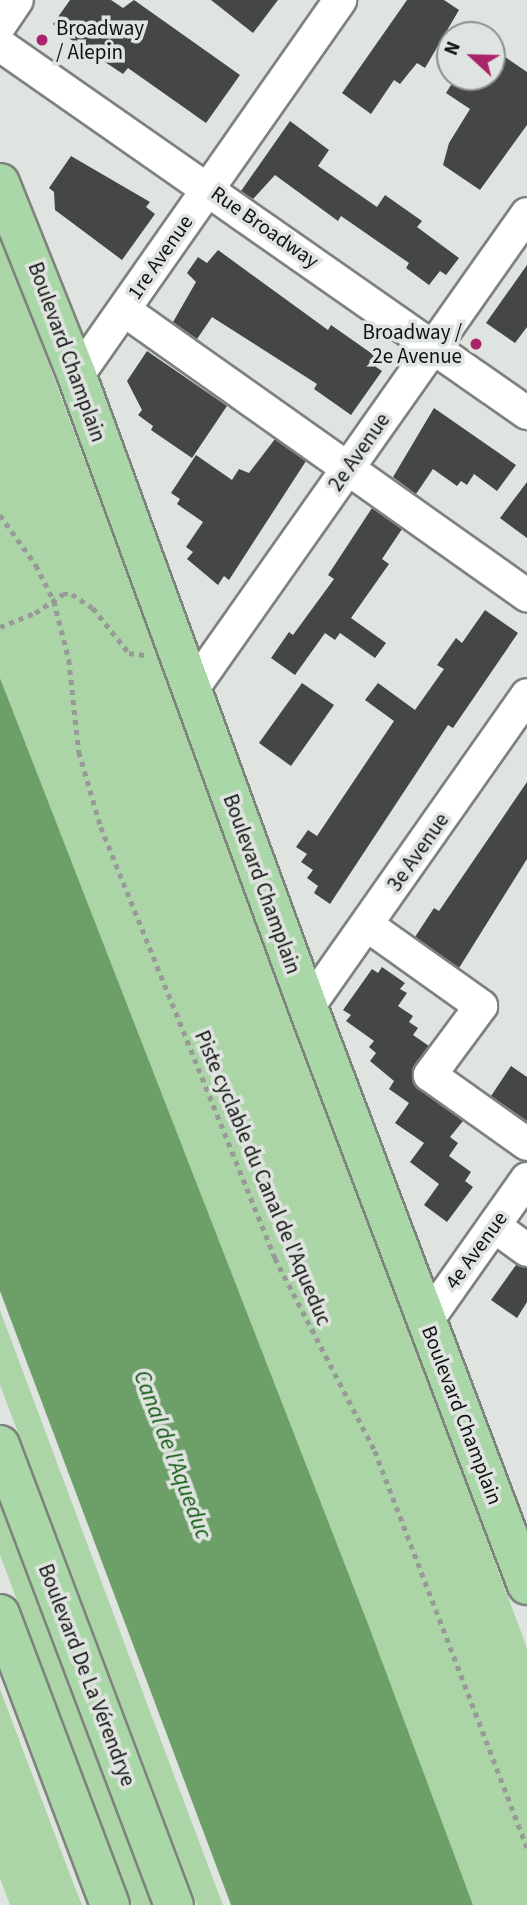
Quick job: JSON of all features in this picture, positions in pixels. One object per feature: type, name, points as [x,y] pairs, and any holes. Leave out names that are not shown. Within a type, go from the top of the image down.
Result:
[{"type":"main road","name":"Boulevard Champlain","points":[[0,183],[77,376],[308,1007],[527,1585]]},
{"type":"main road","name":"Boulevard De La Vérendrye","points":[[0,1446],[174,1905]]},
{"type":"main road","points":[[0,1614],[110,1905]]},
{"type":"street","points":[[0,25],[18,0]]},
{"type":"street","name":"1re Avenue","points":[[77,376],[340,0]]},
{"type":"street","name":"Rue Broadway","points":[[0,45],[209,188],[527,413]]},
{"type":"street","name":"2e Avenue","points":[[191,691],[527,214]]},
{"type":"street","points":[[124,310],[527,595]]},
{"type":"street","name":"3e Avenue","points":[[308,1007],[527,695]]},
{"type":"street","points":[[367,925],[481,1006],[430,1075],[527,1144]]},
{"type":"street","name":"4e Avenue","points":[[426,1322],[527,1179]]},
{"type":"street","points":[[494,1226],[527,1250]]},
{"type":"path","name":"Piste cyclable du Canal de l'Aqueduc","points":[[0,515],[36,565],[54,601],[69,660],[79,752],[100,827],[275,1258],[375,1451],[527,1847]]},
{"type":"path","points":[[0,627],[72,594],[93,608],[129,653],[157,653]]},
{"type":"shaded area","points":[[0,233],[527,1648],[527,1905],[473,1905],[0,678]]},
{"type":"shaded area","points":[[0,1310],[223,1905],[197,1905],[0,1385]]},
{"type":"shaded area","points":[[0,1505],[151,1905],[132,1905],[0,1555]]},
{"type":"shaded area","points":[[0,1689],[82,1905],[10,1905],[0,1878]]},
{"type":"water","name":"Canal de l'Aqueduc","points":[[0,678],[368,1624],[473,1905],[231,1905],[0,1291]]},
{"type":"building","points":[[70,0],[111,0],[123,8],[134,0],[240,75],[206,123],[128,68],[123,74],[64,35],[53,24]]},
{"type":"building","points":[[211,0],[278,0],[253,33]]},
{"type":"building","points":[[407,0],[444,0],[459,10],[453,21],[436,21],[436,49],[425,68],[417,63],[400,84],[394,80],[371,114],[342,93]]},
{"type":"building","points":[[506,58],[527,72],[527,125],[480,190],[443,165],[449,143],[470,109],[446,93],[506,91]]},
{"type":"building","points":[[290,121],[329,150],[318,166],[377,207],[385,195],[422,221],[417,227],[459,258],[446,275],[440,271],[429,285],[406,268],[409,263],[341,216],[338,221],[275,175],[253,199],[241,191]]},
{"type":"building","points":[[71,156],[150,202],[146,207],[155,214],[122,260],[55,210],[54,192],[49,188]]},
{"type":"building","points":[[218,250],[328,330],[331,325],[381,360],[376,367],[382,371],[351,415],[314,389],[317,384],[212,317],[197,339],[173,322],[196,282],[187,273],[198,257],[207,263]]},
{"type":"building","points":[[527,265],[527,327],[515,343],[486,323]]},
{"type":"building","points":[[147,351],[227,406],[192,458],[151,430],[153,426],[138,415],[142,410],[127,381]]},
{"type":"building","points":[[434,408],[516,465],[497,491],[474,474],[467,485],[461,481],[457,486],[433,469],[416,494],[393,477]]},
{"type":"building","points":[[275,439],[306,461],[229,580],[224,576],[218,585],[187,559],[193,552],[186,547],[203,522],[177,504],[180,499],[171,493],[196,455],[232,480],[239,469],[249,473]]},
{"type":"building","points":[[527,482],[527,538],[500,518]]},
{"type":"building","points":[[372,508],[402,529],[382,559],[389,564],[351,618],[386,643],[375,658],[340,633],[335,640],[325,633],[295,675],[271,658],[289,632],[293,635],[334,579],[328,575]]},
{"type":"building","points":[[485,610],[518,633],[453,728],[448,725],[330,904],[314,893],[318,886],[307,878],[313,870],[301,862],[307,854],[296,847],[308,830],[317,836],[394,721],[365,700],[378,683],[415,710],[444,669],[437,665],[456,638],[462,643]]},
{"type":"building","points":[[302,683],[334,705],[291,766],[259,743]]},
{"type":"building","points":[[527,782],[527,859],[459,968],[415,937],[434,908],[439,911]]},
{"type":"building","points":[[382,967],[405,983],[400,989],[407,993],[398,1006],[413,1016],[409,1022],[418,1028],[413,1035],[429,1046],[415,1065],[414,1083],[463,1121],[450,1137],[458,1143],[449,1156],[471,1172],[465,1181],[473,1187],[447,1222],[424,1205],[439,1184],[410,1162],[424,1143],[395,1123],[409,1103],[389,1089],[394,1081],[370,1061],[376,1053],[369,1047],[374,1041],[346,1021],[351,1015],[343,1010],[372,969],[378,973]]},
{"type":"building","points":[[511,1066],[527,1077],[527,1121],[491,1096]]},
{"type":"building","points":[[516,1265],[527,1268],[527,1302],[517,1318],[491,1300]]},
{"type":"place","name":"Broadway / Alepin","points":[[42,40]]},
{"type":"place","name":"Broadway / 2e Avenue","points":[[476,344]]}]
